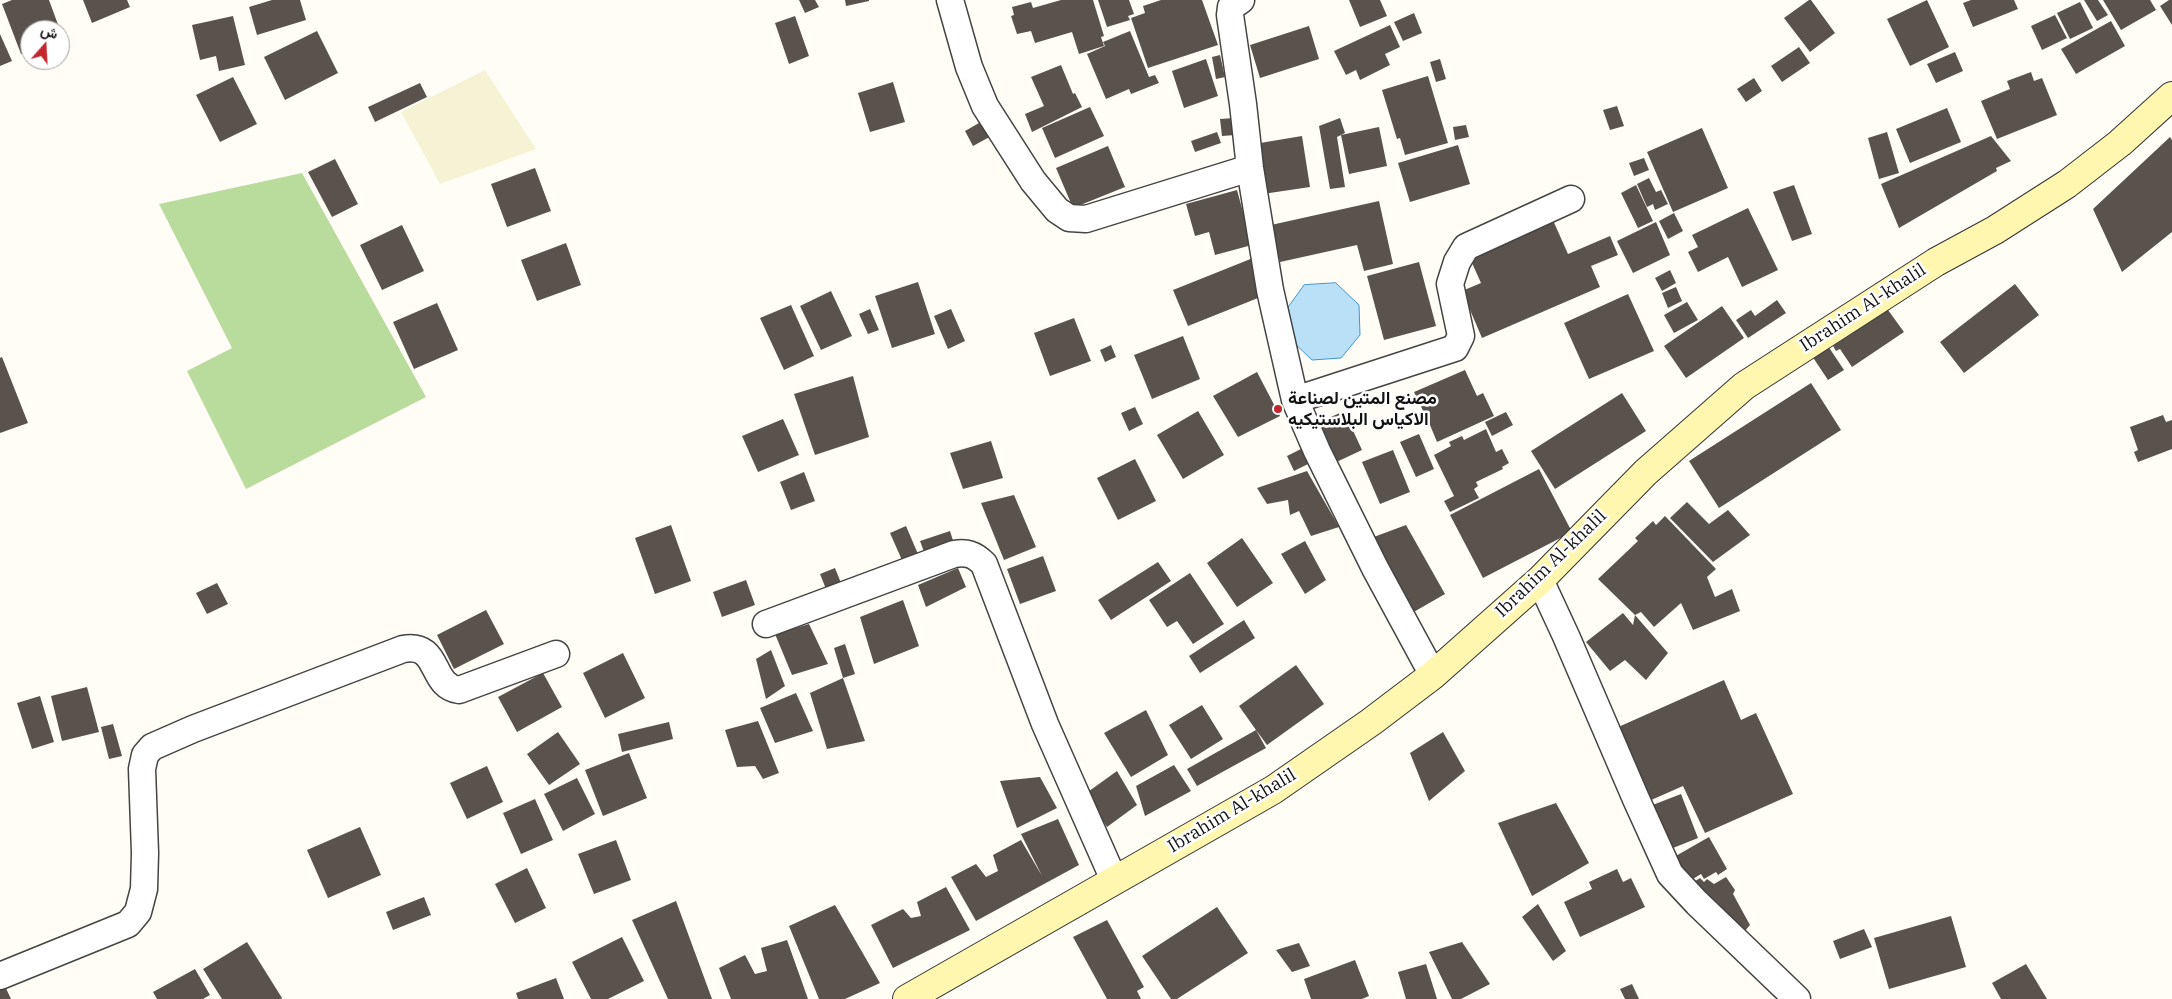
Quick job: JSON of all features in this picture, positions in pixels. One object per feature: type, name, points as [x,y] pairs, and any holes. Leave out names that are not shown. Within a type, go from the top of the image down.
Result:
[{"type":"street","points":[[950,0],[969,67],[985,106],[1033,181],[1056,210],[1070,218],[1086,219],[1250,168]]},
{"type":"street","points":[[1241,0],[1231,8],[1230,15],[1250,168],[1270,290],[1295,400],[1317,450],[1375,568],[1433,675]]},
{"type":"street","name":"Ibrahim Al-khalil","points":[[907,999],[1273,790],[1371,722],[1433,675],[1540,580],[1646,472],[1744,386],[1936,262],[1994,230],[2067,184],[2120,144],[2172,97]]},
{"type":"street","points":[[1295,400],[1455,348],[1461,336],[1450,284],[1457,262],[1466,247],[1571,198]]},
{"type":"street","points":[[766,624],[954,554],[966,553],[976,556],[984,564],[1045,724],[1114,880]]},
{"type":"street","points":[[1540,580],[1670,874],[1697,903],[1798,999]]},
{"type":"street","points":[[0,976],[128,924],[138,912],[144,889],[145,853],[142,769],[144,755],[152,747],[193,729],[403,648],[413,647],[421,649],[428,655],[445,685],[451,689],[459,690],[556,654]]},
{"type":"shaded area","points":[[485,70],[536,149],[440,184],[401,112]]},
{"type":"green space","points":[[302,173],[426,397],[246,489],[187,371],[232,348],[159,204]]},
{"type":"water","points":[[1336,283],[1359,305],[1360,335],[1341,358],[1312,360],[1291,340],[1286,310],[1304,285]]},
{"type":"building","points":[[12,0],[49,0],[56,20],[20,20],[20,51],[2,4]]},
{"type":"building","points":[[83,0],[127,0],[130,7],[92,23]]},
{"type":"building","points":[[272,0],[300,0],[306,20],[257,35],[249,7]]},
{"type":"building","points":[[799,0],[815,0],[819,7],[805,13]]},
{"type":"building","points":[[845,0],[869,0],[869,1],[846,6]]},
{"type":"building","points":[[1061,0],[1093,0],[1104,36],[1101,37],[1104,46],[1079,54],[1072,32],[1035,43],[1031,31],[1017,34],[1011,16],[1014,15],[1012,7],[1031,2],[1033,8]]},
{"type":"building","points":[[1098,0],[1129,0],[1134,14],[1128,16],[1130,20],[1107,27]]},
{"type":"building","points":[[1161,0],[1202,0],[1218,45],[1148,68],[1131,18],[1145,13],[1143,6]]},
{"type":"building","points":[[1349,0],[1380,0],[1387,16],[1360,27]]},
{"type":"building","points":[[1811,0],[1835,33],[1810,52],[1784,18]]},
{"type":"building","points":[[1927,0],[1949,47],[1910,66],[1887,19]]},
{"type":"building","points":[[1971,0],[2014,0],[2018,9],[1973,27],[1963,3]]},
{"type":"building","points":[[2084,0],[2098,0],[2108,15],[2097,21]]},
{"type":"building","points":[[2103,0],[2150,0],[2156,10],[2121,30]]},
{"type":"building","points":[[2172,0],[2172,25],[2160,6]]},
{"type":"building","points":[[2080,2],[2093,28],[2070,39],[2057,13]]},
{"type":"building","points":[[1414,13],[1422,33],[1403,41],[1394,22]]},
{"type":"building","points":[[2055,15],[2067,38],[2042,50],[2031,26]]},
{"type":"building","points":[[233,16],[245,65],[219,71],[216,56],[200,60],[192,25]]},
{"type":"building","points":[[795,16],[809,56],[789,64],[775,23]]},
{"type":"building","points":[[2111,21],[2125,46],[2076,74],[2061,49]]},
{"type":"building","points":[[1390,25],[1400,47],[1385,54],[1390,65],[1360,80],[1356,70],[1346,75],[1334,51]]},
{"type":"building","points":[[1309,26],[1319,59],[1260,78],[1250,45]]},
{"type":"building","points":[[317,31],[338,73],[285,100],[264,57]]},
{"type":"building","points":[[1130,31],[1149,77],[1155,75],[1159,83],[1131,94],[1129,89],[1106,99],[1087,54],[1105,46],[1103,42]]},
{"type":"building","points":[[0,34],[12,61],[0,66]]},
{"type":"building","points":[[1799,47],[1810,63],[1782,82],[1771,66]]},
{"type":"building","points":[[1955,52],[1963,71],[1936,83],[1927,64]]},
{"type":"building","points":[[1220,55],[1225,77],[1216,79],[1212,57]]},
{"type":"building","points":[[1206,59],[1218,96],[1184,108],[1172,71]]},
{"type":"building","points":[[1440,59],[1446,79],[1436,82],[1430,62]]},
{"type":"building","points":[[1061,65],[1073,94],[1075,93],[1082,107],[1032,132],[1025,114],[1044,106],[1031,77]]},
{"type":"building","points":[[2031,72],[2034,81],[2042,78],[2057,115],[1997,139],[1981,101],[2010,89],[2007,81]]},
{"type":"building","points":[[1428,76],[1448,143],[1405,155],[1400,138],[1397,139],[1382,90]]},
{"type":"building","points":[[233,77],[257,124],[220,142],[196,95]]},
{"type":"building","points":[[1754,78],[1762,91],[1746,102],[1737,89]]},
{"type":"building","points":[[893,82],[905,122],[870,132],[858,93]]},
{"type":"building","points":[[420,83],[427,97],[375,122],[368,107]]},
{"type":"building","points":[[1617,106],[1624,126],[1610,130],[1603,110]]},
{"type":"building","points":[[1090,107],[1104,136],[1055,158],[1042,128]]},
{"type":"building","points":[[1947,108],[1961,142],[1910,163],[1896,129]]},
{"type":"building","points":[[1234,118],[1235,135],[1222,136],[1220,119]]},
{"type":"building","points":[[1340,118],[1345,133],[1337,137],[1345,187],[1330,189],[1319,126]]},
{"type":"building","points":[[986,119],[995,134],[973,146],[965,131]]},
{"type":"building","points":[[1466,125],[1469,137],[1455,140],[1453,127]]},
{"type":"building","points":[[1379,127],[1387,166],[1349,174],[1341,135]]},
{"type":"building","points":[[1702,128],[1728,188],[1673,212],[1647,152]]},
{"type":"building","points":[[1217,132],[1221,143],[1195,152],[1191,141]]},
{"type":"building","points":[[1887,132],[1899,173],[1879,179],[1868,138]]},
{"type":"building","points":[[1302,136],[1310,187],[1256,195],[1248,145]]},
{"type":"building","points":[[1991,136],[2011,161],[1996,168],[1997,171],[1899,228],[1881,184]]},
{"type":"building","points":[[2170,137],[2172,140],[2172,232],[2122,272],[2093,209]]},
{"type":"building","points":[[1458,145],[1470,184],[1410,202],[1398,163]]},
{"type":"building","points":[[1108,146],[1125,187],[1073,208],[1056,168]]},
{"type":"building","points":[[1644,158],[1649,170],[1634,176],[1629,163]]},
{"type":"building","points":[[335,159],[358,204],[332,217],[308,172]]},
{"type":"building","points":[[535,168],[551,211],[507,227],[491,184]]},
{"type":"building","points":[[1649,178],[1656,192],[1661,190],[1668,204],[1655,210],[1653,204],[1647,207],[1637,184]]},
{"type":"building","points":[[1636,185],[1653,221],[1638,228],[1621,193]]},
{"type":"building","points":[[1794,185],[1812,234],[1792,241],[1773,192]]},
{"type":"building","points":[[1237,190],[1252,245],[1215,255],[1209,232],[1195,236],[1186,204]]},
{"type":"building","points":[[1379,201],[1393,264],[1364,271],[1357,245],[1280,262],[1271,225]]},
{"type":"building","points":[[1748,208],[1778,270],[1742,287],[1728,257],[1698,272],[1688,252],[1698,247],[1692,235]]},
{"type":"building","points":[[1674,213],[1683,231],[1668,239],[1659,221]]},
{"type":"building","points":[[1552,218],[1568,254],[1610,236],[1618,255],[1591,266],[1600,287],[1482,338],[1462,291],[1481,283],[1468,254]]},
{"type":"building","points":[[1656,222],[1670,255],[1633,273],[1617,241]]},
{"type":"building","points":[[402,225],[424,271],[382,290],[360,245]]},
{"type":"building","points":[[566,243],[581,285],[537,301],[521,260]]},
{"type":"building","points":[[1253,258],[1268,294],[1188,326],[1173,290]]},
{"type":"building","points":[[1419,262],[1436,326],[1384,340],[1367,276]]},
{"type":"building","points":[[1670,270],[1676,283],[1662,291],[1655,278]]},
{"type":"building","points":[[918,282],[935,334],[892,348],[875,296]]},
{"type":"building","points":[[2015,284],[2039,315],[1964,373],[1940,342]]},
{"type":"building","points":[[1676,287],[1682,301],[1668,308],[1662,293]]},
{"type":"building","points":[[831,291],[852,336],[821,350],[800,306]]},
{"type":"building","points":[[1628,294],[1654,351],[1589,379],[1564,323]]},
{"type":"building","points":[[1777,300],[1786,313],[1748,338],[1736,320],[1751,310],[1755,316]]},
{"type":"building","points":[[1687,302],[1698,320],[1674,333],[1664,315]]},
{"type":"building","points":[[437,303],[458,350],[414,369],[393,322]]},
{"type":"building","points":[[791,305],[814,356],[784,370],[760,318]]},
{"type":"building","points":[[1722,306],[1744,338],[1686,378],[1664,346]]},
{"type":"building","points":[[870,309],[879,330],[868,334],[859,314]]},
{"type":"building","points":[[951,309],[965,341],[948,349],[934,316]]},
{"type":"building","points":[[1888,310],[1904,332],[1852,367],[1840,349],[1836,351],[1833,346]]},
{"type":"building","points":[[1074,318],[1091,361],[1050,376],[1034,333]]},
{"type":"building","points":[[1183,336],[1200,379],[1152,399],[1134,355]]},
{"type":"building","points":[[1111,345],[1116,357],[1105,362],[1100,350]]},
{"type":"building","points":[[1828,346],[1844,370],[1828,380],[1812,356]]},
{"type":"building","points":[[2,357],[28,423],[0,433],[0,358]]},
{"type":"building","points":[[1465,370],[1477,396],[1483,393],[1494,416],[1437,442],[1430,425],[1427,427],[1422,417],[1425,415],[1414,392]]},
{"type":"building","points":[[1257,372],[1280,416],[1238,437],[1213,396]]},
{"type":"building","points":[[853,376],[869,437],[815,455],[794,394]]},
{"type":"building","points":[[1811,383],[1841,430],[1719,508],[1689,461]]},
{"type":"building","points":[[1622,393],[1646,431],[1555,489],[1531,451]]},
{"type":"building","points":[[1135,407],[1143,424],[1129,431],[1121,413]]},
{"type":"building","points":[[1198,411],[1224,455],[1183,479],[1157,435]]},
{"type":"building","points":[[1344,411],[1362,450],[1328,466],[1309,427]]},
{"type":"building","points":[[1506,412],[1513,425],[1492,436],[1485,422]]},
{"type":"building","points":[[2163,415],[2166,422],[2172,420],[2172,449],[2138,462],[2134,452],[2138,450],[2130,427]]},
{"type":"building","points":[[783,419],[799,455],[758,472],[742,436]]},
{"type":"building","points":[[1486,429],[1496,452],[1502,449],[1509,463],[1502,467],[1503,469],[1476,482],[1478,486],[1474,489],[1479,498],[1450,512],[1444,501],[1454,496],[1434,455],[1451,446],[1449,442],[1462,436],[1464,440]]},
{"type":"building","points":[[1419,434],[1434,469],[1416,477],[1400,442]]},
{"type":"building","points":[[991,441],[1003,478],[963,489],[950,453]]},
{"type":"building","points":[[1303,448],[1310,463],[1294,471],[1287,456]]},
{"type":"building","points":[[1393,450],[1410,492],[1380,504],[1362,462]]},
{"type":"building","points":[[1135,459],[1156,501],[1118,520],[1097,478]]},
{"type":"building","points":[[1539,469],[1572,532],[1483,578],[1450,515]]},
{"type":"building","points":[[1307,471],[1339,527],[1311,536],[1299,511],[1290,515],[1288,500],[1267,504],[1257,488]]},
{"type":"building","points":[[804,472],[815,501],[791,510],[780,482]]},
{"type":"building","points":[[1014,495],[1036,547],[1004,560],[981,503]]},
{"type":"building","points":[[1687,502],[1709,524],[1728,510],[1750,535],[1713,562],[1670,518]]},
{"type":"building","points":[[1665,516],[1716,569],[1707,577],[1715,597],[1732,589],[1740,611],[1693,630],[1681,603],[1654,627],[1641,612],[1635,615],[1598,579],[1638,541],[1635,538],[1653,521],[1656,525]]},
{"type":"building","points":[[671,525],[691,581],[655,594],[635,538]]},
{"type":"building","points":[[1406,525],[1445,594],[1412,613],[1371,538]]},
{"type":"building","points":[[906,526],[921,561],[905,567],[890,533]]},
{"type":"building","points":[[950,531],[955,547],[926,557],[920,541]]},
{"type":"building","points":[[1242,538],[1273,583],[1237,607],[1207,563]]},
{"type":"building","points":[[1305,541],[1326,580],[1305,594],[1281,554]]},
{"type":"building","points":[[1043,556],[1056,591],[1020,604],[1007,569]]},
{"type":"building","points":[[1158,562],[1171,581],[1111,620],[1098,600]]},
{"type":"building","points":[[835,568],[843,588],[828,594],[820,574]]},
{"type":"building","points":[[958,568],[966,587],[926,607],[918,585]]},
{"type":"building","points":[[1190,573],[1224,624],[1193,644],[1177,621],[1167,627],[1149,600]]},
{"type":"building","points":[[746,580],[755,605],[722,617],[713,592]]},
{"type":"building","points":[[217,583],[228,604],[207,614],[196,593]]},
{"type":"building","points":[[903,600],[919,646],[874,664],[860,617]]},
{"type":"building","points":[[486,610],[504,644],[454,669],[437,635]]},
{"type":"building","points":[[1623,613],[1633,625],[1635,615],[1668,653],[1646,680],[1625,660],[1610,671],[1586,642]]},
{"type":"building","points":[[1244,620],[1255,638],[1200,673],[1189,656]]},
{"type":"building","points":[[809,624],[828,664],[792,675],[775,634]]},
{"type":"building","points":[[845,644],[855,674],[843,678],[834,648]]},
{"type":"building","points":[[771,650],[785,686],[766,699],[756,659]]},
{"type":"building","points":[[623,653],[645,698],[605,718],[583,673]]},
{"type":"building","points":[[1296,665],[1324,704],[1267,745],[1239,706]]},
{"type":"building","points":[[543,673],[562,707],[517,732],[498,697]]},
{"type":"building","points":[[843,678],[865,741],[827,749],[810,693]]},
{"type":"building","points":[[1724,680],[1741,720],[1756,713],[1793,794],[1705,833],[1683,786],[1649,801],[1616,728]]},
{"type":"building","points":[[87,687],[99,732],[62,741],[51,696]]},
{"type":"building","points":[[796,693],[813,731],[775,743],[760,708]]},
{"type":"building","points":[[40,696],[54,742],[32,749],[17,703]]},
{"type":"building","points":[[1202,705],[1223,739],[1191,759],[1169,725]]},
{"type":"building","points":[[1146,710],[1168,755],[1131,777],[1104,733]]},
{"type":"building","points":[[758,721],[779,773],[763,779],[755,766],[737,767],[725,730]]},
{"type":"building","points":[[669,722],[673,739],[622,752],[618,734]]},
{"type":"building","points":[[113,724],[122,756],[109,759],[101,727]]},
{"type":"building","points":[[1256,730],[1266,748],[1197,786],[1187,769]]},
{"type":"building","points":[[558,732],[580,764],[549,785],[527,754]]},
{"type":"building","points":[[1443,732],[1465,771],[1429,801],[1410,753]]},
{"type":"building","points":[[629,753],[647,798],[603,816],[585,770]]},
{"type":"building","points":[[1174,765],[1191,791],[1145,816],[1136,786]]},
{"type":"building","points":[[487,766],[503,802],[467,819],[450,783]]},
{"type":"building","points":[[1117,771],[1137,805],[1107,827],[1085,794]]},
{"type":"building","points":[[1040,777],[1057,808],[1017,828],[1000,781]]},
{"type":"building","points":[[577,778],[595,814],[563,831],[544,794]]},
{"type":"building","points":[[1681,794],[1698,838],[1668,850],[1650,806]]},
{"type":"building","points":[[535,799],[553,840],[521,854],[503,813]]},
{"type":"building","points":[[1556,803],[1589,863],[1532,896],[1498,823]]},
{"type":"building","points":[[1058,819],[1079,865],[976,921],[951,877],[976,864],[986,877],[998,871],[993,855],[1021,840],[1042,876],[1021,834]]},
{"type":"building","points":[[360,827],[381,875],[328,898],[307,850]]},
{"type":"building","points":[[1709,837],[1727,869],[1718,875],[1716,872],[1704,879],[1701,874],[1688,882],[1674,857]]},
{"type":"building","points":[[616,840],[631,880],[594,894],[578,854]]},
{"type":"building","points":[[527,868],[546,908],[515,923],[495,884]]},
{"type":"building","points":[[1617,869],[1623,882],[1631,878],[1645,907],[1580,937],[1564,902],[1592,889],[1589,882]]},
{"type":"building","points":[[1726,877],[1735,890],[1733,894],[1750,925],[1739,938],[1688,886],[1700,878],[1704,882],[1707,879],[1714,884]]},
{"type":"building","points":[[946,887],[970,930],[893,968],[871,925],[903,909],[911,918],[921,916],[917,902]]},
{"type":"building","points":[[424,897],[431,915],[393,930],[386,912]]},
{"type":"building","points":[[676,901],[712,999],[668,999],[632,920]]},
{"type":"building","points":[[1538,904],[1566,951],[1553,961],[1522,917]]},
{"type":"building","points":[[835,905],[880,983],[845,999],[819,999],[789,926]]},
{"type":"building","points":[[1217,907],[1248,953],[1177,999],[1171,999],[1142,956]]},
{"type":"building","points":[[1951,916],[1966,967],[1889,989],[1874,938]]},
{"type":"building","points":[[1107,920],[1144,987],[1137,991],[1141,999],[1107,999],[1073,937]]},
{"type":"building","points":[[1864,929],[1872,947],[1840,959],[1833,941]]},
{"type":"building","points":[[622,937],[644,981],[608,999],[591,999],[572,962]]},
{"type":"building","points":[[787,940],[808,999],[731,999],[719,968],[745,955],[755,974],[767,971],[761,948]]},
{"type":"building","points":[[247,942],[281,999],[222,999],[203,969]]},
{"type":"building","points":[[1462,942],[1490,984],[1461,999],[1452,999],[1429,952]]},
{"type":"building","points":[[1299,943],[1310,966],[1292,972],[1276,950]]},
{"type":"building","points":[[1355,960],[1369,996],[1362,999],[1311,999],[1304,979]]},
{"type":"building","points":[[1426,964],[1437,999],[1406,999],[1398,972]]},
{"type":"building","points":[[2026,964],[2047,999],[2001,999],[1992,983]]},
{"type":"building","points":[[195,969],[210,995],[203,999],[157,999],[153,992]]},
{"type":"building","points":[[556,978],[564,999],[518,999],[516,993]]},
{"type":"building","points":[[4,984],[11,999],[0,999],[0,986]]},
{"type":"building","points":[[1632,984],[1639,999],[1625,999],[1620,989]]},
{"type":"place","name":"مصنع المتين لصناعة الاكياس البلاستيكيه","points":[[1278,409]]}]
